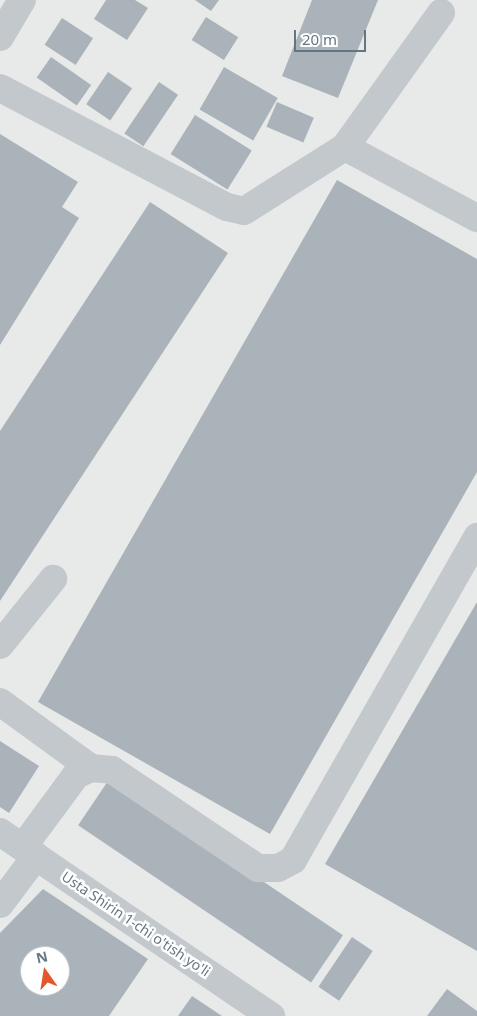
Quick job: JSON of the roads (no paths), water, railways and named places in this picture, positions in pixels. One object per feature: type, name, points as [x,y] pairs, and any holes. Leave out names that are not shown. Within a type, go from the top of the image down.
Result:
[{"type":"street","points":[[0,37],[22,0]]},
{"type":"street","points":[[0,88],[227,207],[244,211],[345,147],[441,13]]},
{"type":"street","points":[[345,147],[477,218]]},
{"type":"street","points":[[0,904],[76,775],[91,768],[112,770],[258,868],[278,868],[293,860],[477,537]]},
{"type":"street","points":[[0,646],[54,579]]},
{"type":"street","points":[[0,702],[91,768]]},
{"type":"street","name":"Usta Shirin 1-chi o'tish yo'li","points":[[0,832],[271,1016]]}]
